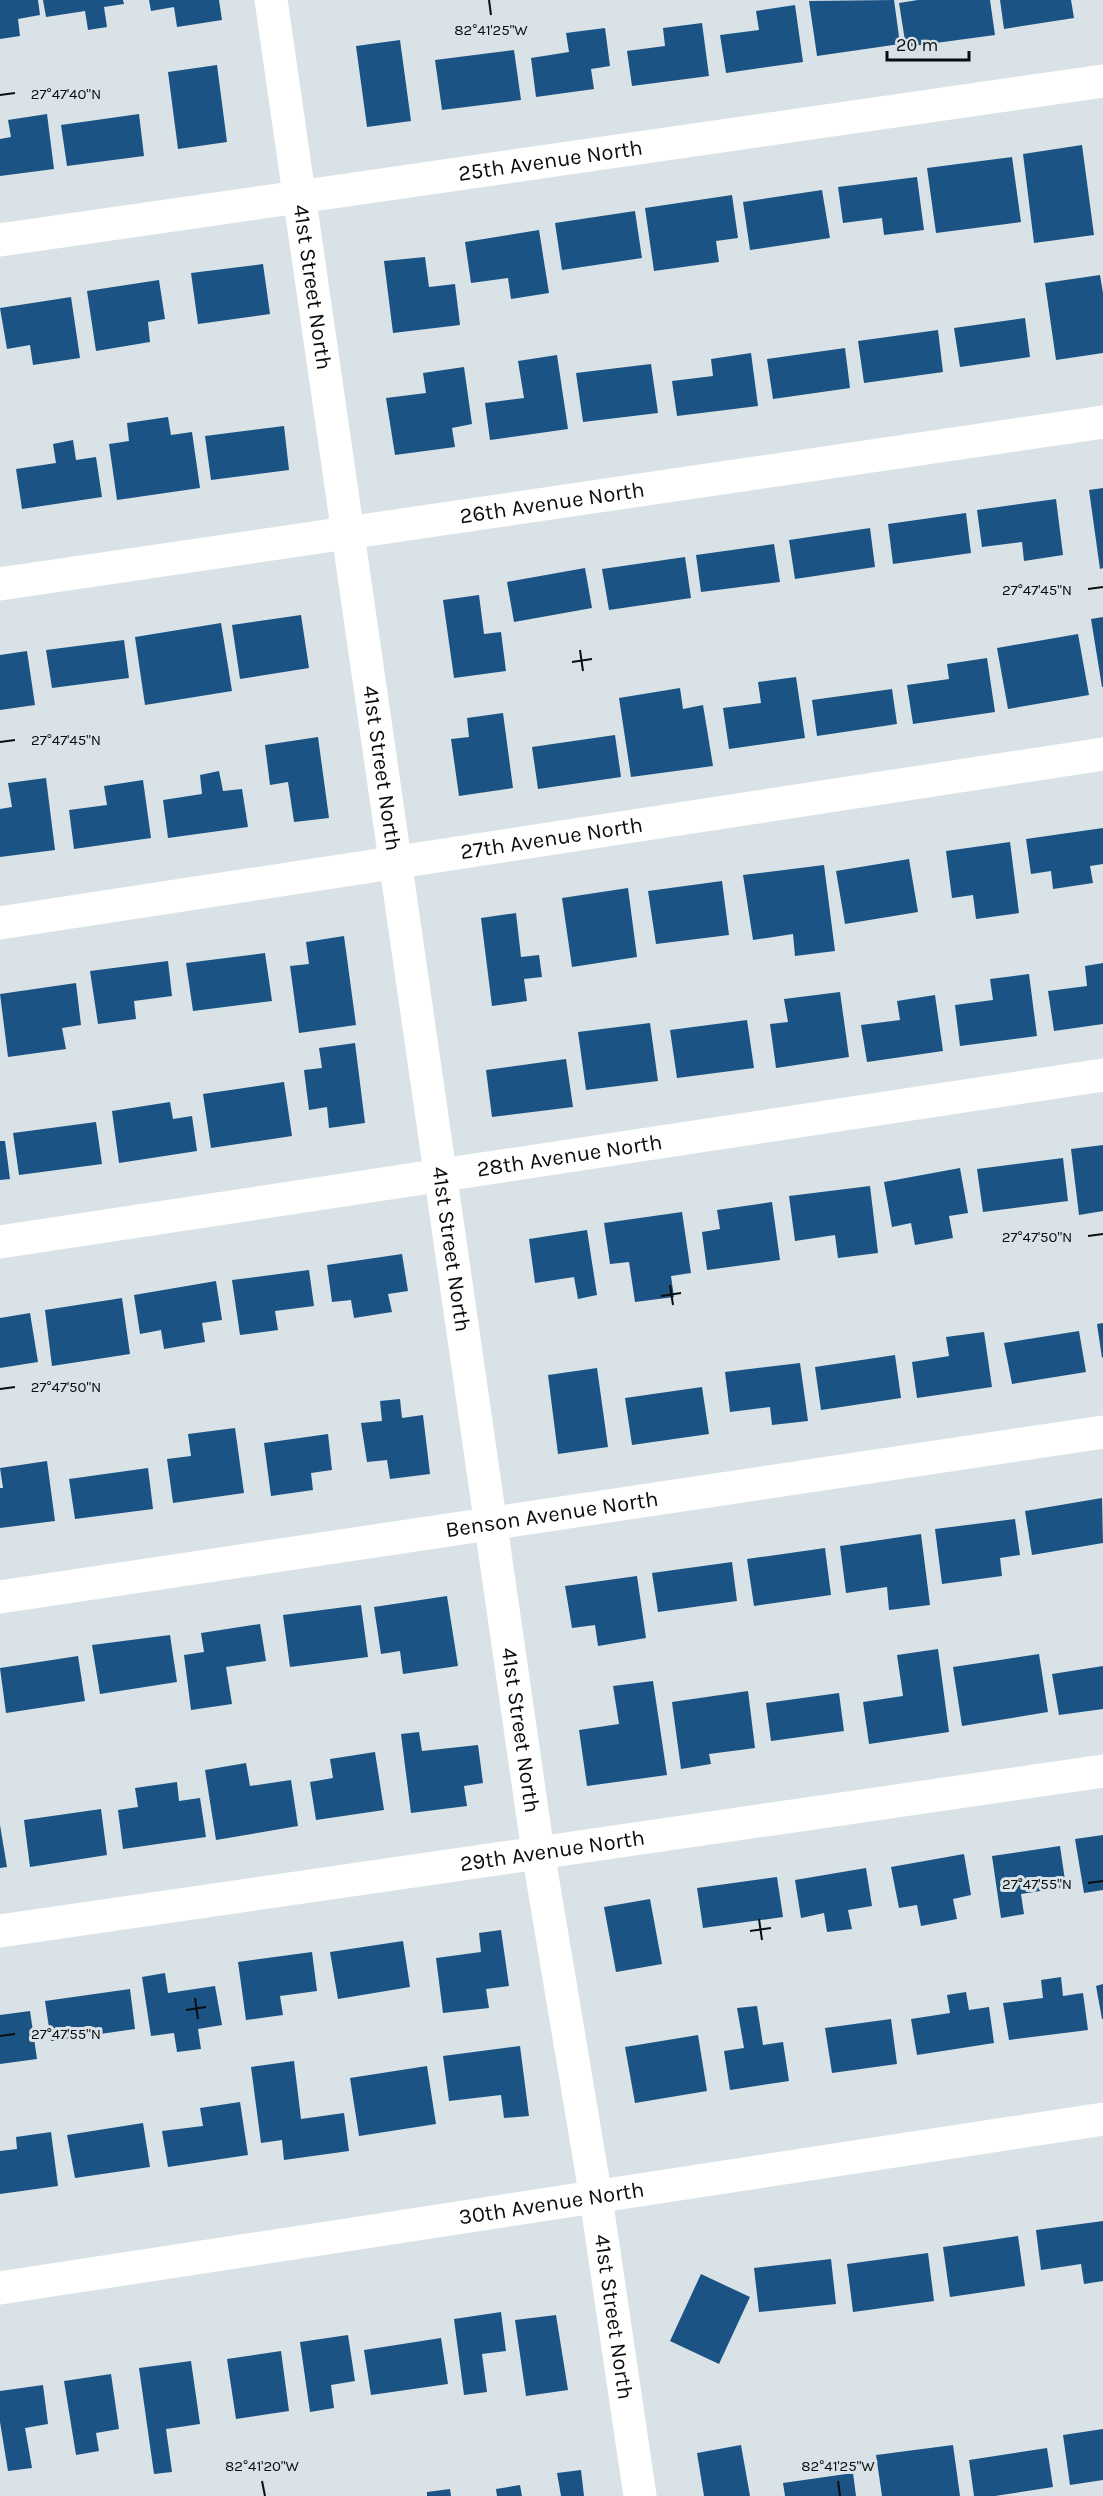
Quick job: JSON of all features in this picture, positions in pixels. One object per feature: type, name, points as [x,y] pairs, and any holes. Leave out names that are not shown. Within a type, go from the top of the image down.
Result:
[{"type":"street","name":"41st Street North","points":[[270,0],[538,1852],[596,2198],[640,2496]]},
{"type":"street","name":"25th Avenue North","points":[[0,240],[1103,81]]},
{"type":"street","name":"26th Avenue North","points":[[0,584],[1103,422]]},
{"type":"street","name":"27th Avenue North","points":[[0,923],[1103,754]]},
{"type":"street","name":"28th Avenue North","points":[[0,1242],[441,1178],[1103,1076]]},
{"type":"street","name":"Benson Avenue North","points":[[0,1597],[1103,1432]]},
{"type":"street","name":"29th Avenue North","points":[[0,1931],[1103,1770]]},
{"type":"street","name":"30th Avenue North","points":[[0,2288],[1103,2119]]},
{"type":"building","points":[[0,0],[38,0],[40,15],[18,19],[20,36],[0,39]]},
{"type":"building","points":[[43,0],[123,0],[124,4],[104,7],[107,27],[88,30],[85,11],[46,17]]},
{"type":"building","points":[[149,0],[219,0],[222,20],[177,27],[174,7],[151,11]]},
{"type":"building","points":[[894,0],[900,44],[817,56],[809,1]]},
{"type":"building","points":[[918,0],[990,0],[995,35],[906,47],[899,3]]},
{"type":"building","points":[[1000,0],[1071,0],[1074,18],[1004,29]]},
{"type":"building","points":[[795,5],[803,62],[726,73],[720,35],[759,30],[756,11]]},
{"type":"building","points":[[702,23],[709,76],[632,86],[627,51],[665,46],[663,28]]},
{"type":"building","points":[[605,28],[610,66],[591,69],[594,89],[536,97],[531,58],[569,52],[566,33]]},
{"type":"building","points":[[400,40],[411,121],[367,127],[356,46]]},
{"type":"building","points":[[514,50],[521,100],[442,110],[435,60]]},
{"type":"building","points":[[217,65],[227,142],[178,149],[168,72]]},
{"type":"building","points":[[47,114],[54,169],[0,176],[0,139],[11,137],[8,120]]},
{"type":"building","points":[[139,114],[144,156],[67,166],[61,125]]},
{"type":"building","points":[[1082,145],[1094,235],[1034,243],[1023,154]]},
{"type":"building","points":[[1012,157],[1021,222],[936,233],[927,168]]},
{"type":"building","points":[[917,177],[924,230],[884,235],[882,218],[843,223],[838,187]]},
{"type":"building","points":[[822,190],[830,238],[750,250],[743,202]]},
{"type":"building","points":[[732,195],[738,238],[716,241],[719,262],[654,271],[645,208]]},
{"type":"building","points":[[635,211],[642,258],[562,270],[555,223]]},
{"type":"building","points":[[539,230],[549,293],[511,299],[508,278],[471,283],[465,242]]},
{"type":"building","points":[[425,257],[429,287],[455,284],[460,325],[393,333],[384,261]]},
{"type":"building","points":[[263,264],[270,314],[198,324],[191,273]]},
{"type":"building","points":[[1100,275],[1103,293],[1103,353],[1056,360],[1045,283]]},
{"type":"building","points":[[159,280],[165,319],[148,322],[150,342],[96,351],[87,291]]},
{"type":"building","points":[[71,297],[80,358],[33,365],[30,345],[7,349],[0,308]]},
{"type":"building","points":[[1025,318],[1030,357],[960,367],[954,328]]},
{"type":"building","points":[[938,330],[943,372],[864,383],[858,341]]},
{"type":"building","points":[[845,348],[850,388],[773,399],[767,359]]},
{"type":"building","points":[[751,353],[758,406],[677,416],[672,381],[713,376],[711,359]]},
{"type":"building","points":[[557,355],[568,429],[490,440],[485,403],[524,398],[518,361]]},
{"type":"building","points":[[651,364],[658,413],[583,422],[576,373]]},
{"type":"building","points":[[464,367],[472,424],[452,428],[455,447],[395,455],[386,398],[426,393],[423,373]]},
{"type":"building","points":[[168,417],[171,435],[192,432],[200,488],[117,500],[109,444],[129,441],[127,423]]},
{"type":"building","points":[[284,426],[289,470],[211,480],[205,436]]},
{"type":"building","points":[[73,440],[76,460],[96,457],[102,497],[22,509],[16,469],[56,463],[53,444]]},
{"type":"building","points":[[1103,488],[1103,568],[1100,569],[1089,490]]},
{"type":"building","points":[[1056,499],[1063,555],[1024,561],[1022,542],[982,547],[977,510]]},
{"type":"building","points":[[966,513],[971,553],[893,564],[888,524]]},
{"type":"building","points":[[870,528],[875,567],[795,579],[789,540]]},
{"type":"building","points":[[774,544],[780,582],[701,592],[696,555]]},
{"type":"building","points":[[685,557],[691,598],[609,610],[602,569]]},
{"type":"building","points":[[585,568],[592,608],[514,622],[507,582]]},
{"type":"building","points":[[479,595],[484,634],[501,632],[506,671],[454,678],[443,600]]},
{"type":"building","points":[[301,615],[309,668],[240,679],[232,625]]},
{"type":"building","points":[[1103,617],[1103,687],[1102,687],[1091,619]]},
{"type":"building","points":[[221,623],[232,691],[145,705],[135,637]]},
{"type":"building","points":[[1078,634],[1089,695],[1008,709],[997,648]]},
{"type":"building","points":[[124,640],[129,678],[52,688],[46,650]]},
{"type":"building","points":[[27,651],[35,705],[0,710],[0,655]]},
{"type":"building","points":[[987,658],[995,712],[913,724],[907,685],[949,679],[947,664]]},
{"type":"building","points":[[796,677],[805,738],[729,749],[723,708],[761,703],[758,682]]},
{"type":"building","points":[[680,688],[683,709],[703,705],[713,766],[631,777],[619,698]]},
{"type":"building","points":[[892,689],[897,724],[817,736],[812,700]]},
{"type":"building","points":[[503,713],[513,788],[459,796],[451,739],[469,737],[467,718]]},
{"type":"building","points":[[615,735],[621,777],[538,789],[532,747]]},
{"type":"building","points":[[318,737],[329,818],[294,822],[288,782],[270,785],[265,745]]},
{"type":"building","points":[[219,771],[223,791],[242,789],[248,827],[168,838],[163,800],[202,794],[200,775]]},
{"type":"building","points":[[46,778],[55,850],[0,857],[0,809],[12,807],[8,783]]},
{"type":"building","points":[[143,780],[151,838],[74,849],[69,810],[107,805],[104,786]]},
{"type":"building","points":[[1103,828],[1103,864],[1090,866],[1093,883],[1053,889],[1051,871],[1031,874],[1026,839]]},
{"type":"building","points":[[1010,842],[1019,913],[976,919],[973,895],[952,898],[946,851]]},
{"type":"building","points":[[909,859],[918,912],[845,924],[836,871]]},
{"type":"building","points":[[824,865],[835,951],[795,956],[793,934],[753,940],[743,875]]},
{"type":"building","points":[[722,881],[729,935],[656,944],[648,891]]},
{"type":"building","points":[[628,888],[637,957],[572,967],[562,898]]},
{"type":"building","points":[[516,913],[521,957],[539,955],[542,977],[524,979],[527,1001],[492,1006],[481,918]]},
{"type":"building","points":[[344,936],[356,1025],[299,1033],[290,966],[309,964],[306,942]]},
{"type":"building","points":[[265,953],[272,1001],[193,1011],[186,963]]},
{"type":"building","points":[[168,961],[172,996],[134,1001],[136,1019],[98,1024],[90,971]]},
{"type":"building","points":[[1103,963],[1103,1024],[1054,1031],[1048,991],[1087,986],[1085,966]]},
{"type":"building","points":[[1029,974],[1037,1036],[960,1046],[955,1005],[993,1000],[990,979]]},
{"type":"building","points":[[76,983],[81,1025],[62,1028],[66,1049],[8,1057],[0,994]]},
{"type":"building","points":[[840,992],[849,1057],[776,1068],[770,1024],[788,1022],[784,999]]},
{"type":"building","points":[[935,995],[943,1051],[867,1062],[861,1025],[900,1020],[897,1001]]},
{"type":"building","points":[[747,1020],[754,1068],[677,1078],[670,1030]]},
{"type":"building","points":[[650,1023],[658,1081],[586,1090],[578,1032]]},
{"type":"building","points":[[355,1043],[365,1123],[329,1128],[327,1107],[309,1110],[304,1070],[322,1068],[319,1048]]},
{"type":"building","points":[[566,1059],[573,1107],[492,1117],[486,1070]]},
{"type":"building","points":[[284,1082],[292,1136],[211,1148],[203,1094]]},
{"type":"building","points":[[170,1102],[173,1119],[192,1116],[197,1151],[119,1163],[112,1111]]},
{"type":"building","points":[[96,1122],[102,1164],[19,1175],[13,1133]]},
{"type":"building","points":[[0,1141],[5,1141],[10,1179],[0,1180]]},
{"type":"building","points":[[1103,1145],[1103,1211],[1079,1215],[1071,1149]]},
{"type":"building","points":[[1063,1158],[1068,1201],[983,1212],[977,1169]]},
{"type":"building","points":[[960,1168],[968,1213],[949,1216],[953,1238],[915,1245],[911,1223],[892,1227],[884,1182]]},
{"type":"building","points":[[870,1186],[878,1253],[838,1258],[835,1235],[795,1241],[789,1196]]},
{"type":"building","points":[[772,1202],[780,1260],[707,1270],[702,1232],[720,1229],[717,1210]]},
{"type":"building","points":[[682,1212],[691,1273],[671,1276],[674,1297],[635,1302],[629,1262],[610,1264],[604,1223]]},
{"type":"building","points":[[587,1230],[597,1295],[578,1299],[574,1277],[535,1283],[529,1239]]},
{"type":"building","points":[[402,1254],[408,1291],[388,1294],[392,1312],[354,1318],[351,1300],[332,1302],[327,1265]]},
{"type":"building","points":[[309,1270],[314,1306],[275,1311],[278,1330],[240,1335],[232,1280]]},
{"type":"building","points":[[216,1281],[222,1320],[202,1323],[205,1342],[164,1349],[161,1330],[140,1334],[134,1295]]},
{"type":"building","points":[[122,1298],[130,1354],[52,1366],[45,1310]]},
{"type":"building","points":[[30,1313],[38,1362],[0,1368],[0,1318]]},
{"type":"building","points":[[1103,1323],[1103,1357],[1102,1358],[1097,1324]]},
{"type":"building","points":[[1079,1331],[1086,1372],[1012,1384],[1004,1343]]},
{"type":"building","points":[[984,1332],[992,1387],[917,1398],[912,1362],[949,1356],[946,1337]]},
{"type":"building","points":[[895,1355],[901,1398],[821,1410],[815,1367]]},
{"type":"building","points":[[800,1363],[808,1421],[772,1425],[770,1407],[730,1412],[725,1372]]},
{"type":"building","points":[[597,1368],[608,1447],[558,1454],[548,1375]]},
{"type":"building","points":[[702,1387],[709,1434],[632,1445],[625,1398]]},
{"type":"building","points":[[400,1399],[402,1418],[423,1415],[430,1474],[390,1479],[387,1460],[367,1462],[361,1423],[382,1421],[380,1401]]},
{"type":"building","points":[[235,1428],[244,1493],[173,1503],[167,1459],[191,1456],[188,1434]]},
{"type":"building","points":[[328,1434],[332,1470],[311,1473],[313,1490],[271,1496],[264,1443]]},
{"type":"building","points":[[47,1461],[55,1521],[0,1528],[0,1488],[3,1488],[0,1468]]},
{"type":"building","points":[[148,1468],[153,1509],[75,1519],[69,1479]]},
{"type":"building","points":[[1102,1498],[1103,1543],[1032,1555],[1025,1511]]},
{"type":"building","points":[[1015,1519],[1020,1555],[1000,1558],[1002,1576],[942,1584],[935,1529]]},
{"type":"building","points":[[921,1534],[930,1605],[889,1610],[887,1587],[846,1593],[840,1546]]},
{"type":"building","points":[[825,1548],[831,1595],[754,1606],[747,1559]]},
{"type":"building","points":[[732,1562],[737,1601],[658,1612],[652,1573]]},
{"type":"building","points":[[637,1576],[646,1638],[598,1646],[595,1625],[572,1628],[565,1586]]},
{"type":"building","points":[[447,1596],[458,1666],[403,1674],[400,1651],[381,1654],[374,1607]]},
{"type":"building","points":[[361,1605],[368,1657],[290,1667],[283,1615]]},
{"type":"building","points":[[260,1624],[266,1661],[226,1667],[232,1704],[191,1710],[184,1655],[204,1652],[201,1633]]},
{"type":"building","points":[[170,1635],[177,1682],[100,1694],[92,1645]]},
{"type":"building","points":[[938,1649],[949,1732],[869,1744],[863,1702],[903,1696],[897,1655]]},
{"type":"building","points":[[1039,1654],[1048,1712],[962,1726],[953,1667]]},
{"type":"building","points":[[78,1656],[85,1701],[6,1713],[0,1668]]},
{"type":"building","points":[[1103,1666],[1103,1709],[1059,1715],[1052,1674]]},
{"type":"building","points":[[653,1681],[667,1775],[587,1786],[579,1730],[619,1724],[613,1686]]},
{"type":"building","points":[[748,1691],[755,1748],[709,1754],[711,1764],[681,1769],[672,1702]]},
{"type":"building","points":[[839,1693],[844,1731],[771,1741],[766,1703]]},
{"type":"building","points":[[419,1732],[422,1751],[478,1745],[483,1783],[464,1786],[467,1806],[411,1813],[401,1734]]},
{"type":"building","points":[[375,1752],[384,1810],[316,1820],[310,1782],[333,1778],[330,1759]]},
{"type":"building","points":[[246,1763],[250,1786],[291,1780],[298,1826],[216,1840],[205,1770]]},
{"type":"building","points":[[177,1782],[179,1801],[200,1798],[206,1837],[123,1849],[118,1810],[138,1807],[135,1788]]},
{"type":"building","points":[[101,1809],[107,1855],[30,1867],[24,1820]]},
{"type":"building","points":[[0,1825],[7,1867],[0,1868]]},
{"type":"building","points":[[1103,1835],[1103,1890],[1084,1893],[1075,1839]]},
{"type":"building","points":[[1060,1846],[1066,1887],[1021,1894],[1024,1914],[1001,1918],[992,1856]]},
{"type":"building","points":[[964,1854],[971,1895],[953,1899],[957,1919],[921,1926],[917,1905],[899,1908],[891,1867]]},
{"type":"building","points":[[866,1868],[872,1906],[848,1910],[852,1929],[827,1932],[824,1913],[801,1918],[795,1880]]},
{"type":"building","points":[[777,1877],[783,1917],[703,1928],[697,1888]]},
{"type":"building","points":[[650,1899],[662,1964],[616,1972],[604,1907]]},
{"type":"building","points":[[501,1930],[509,1986],[486,1989],[489,2008],[443,2013],[436,1958],[481,1952],[479,1933]]},
{"type":"building","points":[[403,1941],[410,1987],[338,1999],[330,1952]]},
{"type":"building","points":[[312,1952],[317,1991],[280,1996],[283,2015],[246,2020],[238,1962]]},
{"type":"building","points":[[165,1973],[168,1993],[215,1986],[222,2025],[198,2029],[201,2049],[177,2052],[174,2033],[151,2036],[142,1977]]},
{"type":"building","points":[[1061,1977],[1063,1996],[1083,1993],[1088,2030],[1009,2040],[1003,2003],[1043,1998],[1041,1980]]},
{"type":"building","points":[[1103,1984],[1103,2019],[1102,2019],[1096,1986]]},
{"type":"building","points":[[130,1989],[135,2029],[51,2041],[45,2001]]},
{"type":"building","points":[[966,1992],[969,2010],[989,2007],[994,2043],[917,2055],[911,2019],[950,2013],[947,1995]]},
{"type":"building","points":[[757,2006],[763,2045],[783,2042],[789,2081],[730,2090],[724,2051],[744,2048],[737,2008]]},
{"type":"building","points":[[30,2011],[37,2059],[0,2064],[0,2015]]},
{"type":"building","points":[[891,2019],[897,2064],[832,2073],[825,2028]]},
{"type":"building","points":[[698,2035],[707,2091],[635,2103],[625,2047]]},
{"type":"building","points":[[520,2046],[529,2116],[504,2118],[501,2095],[449,2101],[443,2056]]},
{"type":"building","points":[[294,2061],[301,2119],[344,2113],[349,2151],[284,2160],[282,2140],[261,2143],[251,2067]]},
{"type":"building","points":[[427,2066],[436,2124],[359,2136],[350,2078]]},
{"type":"building","points":[[240,2102],[248,2155],[168,2167],[162,2131],[203,2126],[200,2108]]},
{"type":"building","points":[[143,2123],[150,2167],[75,2178],[67,2135]]},
{"type":"building","points":[[51,2132],[58,2186],[0,2194],[0,2151],[17,2149],[16,2137]]},
{"type":"building","points":[[1103,2221],[1103,2281],[1084,2284],[1081,2264],[1041,2270],[1036,2230]]},
{"type":"building","points":[[1018,2236],[1025,2286],[950,2297],[943,2247]]},
{"type":"building","points":[[928,2253],[934,2301],[853,2312],[847,2264]]},
{"type":"building","points":[[831,2259],[836,2304],[759,2312],[754,2268]]},
{"type":"building","points":[[701,2274],[750,2297],[719,2364],[670,2341]]},
{"type":"building","points":[[501,2312],[506,2351],[482,2354],[487,2392],[464,2395],[454,2319]]},
{"type":"building","points":[[556,2315],[568,2390],[526,2396],[515,2320]]},
{"type":"building","points":[[348,2335],[355,2381],[331,2385],[334,2408],[310,2412],[300,2342]]},
{"type":"building","points":[[441,2338],[448,2384],[371,2395],[364,2350]]},
{"type":"building","points":[[281,2351],[289,2411],[236,2419],[227,2359]]},
{"type":"building","points":[[191,2361],[200,2424],[166,2429],[172,2472],[154,2474],[139,2368]]},
{"type":"building","points":[[111,2374],[119,2429],[96,2433],[99,2451],[76,2455],[64,2381]]},
{"type":"building","points":[[43,2385],[48,2424],[25,2428],[32,2468],[8,2471],[0,2422],[0,2391]]},
{"type":"building","points":[[1103,2429],[1103,2480],[1070,2485],[1063,2435]]},
{"type":"building","points":[[741,2445],[750,2496],[704,2496],[697,2453]]},
{"type":"building","points":[[953,2445],[960,2496],[882,2496],[876,2455]]},
{"type":"building","points":[[1047,2448],[1053,2487],[995,2496],[974,2496],[969,2460]]},
{"type":"building","points":[[581,2470],[584,2496],[561,2496],[557,2473]]},
{"type":"building","points":[[853,2473],[856,2496],[785,2496],[783,2483]]},
{"type":"building","points":[[520,2485],[522,2496],[497,2496],[496,2489]]},
{"type":"building","points":[[450,2489],[451,2496],[427,2496],[427,2492]]}]
